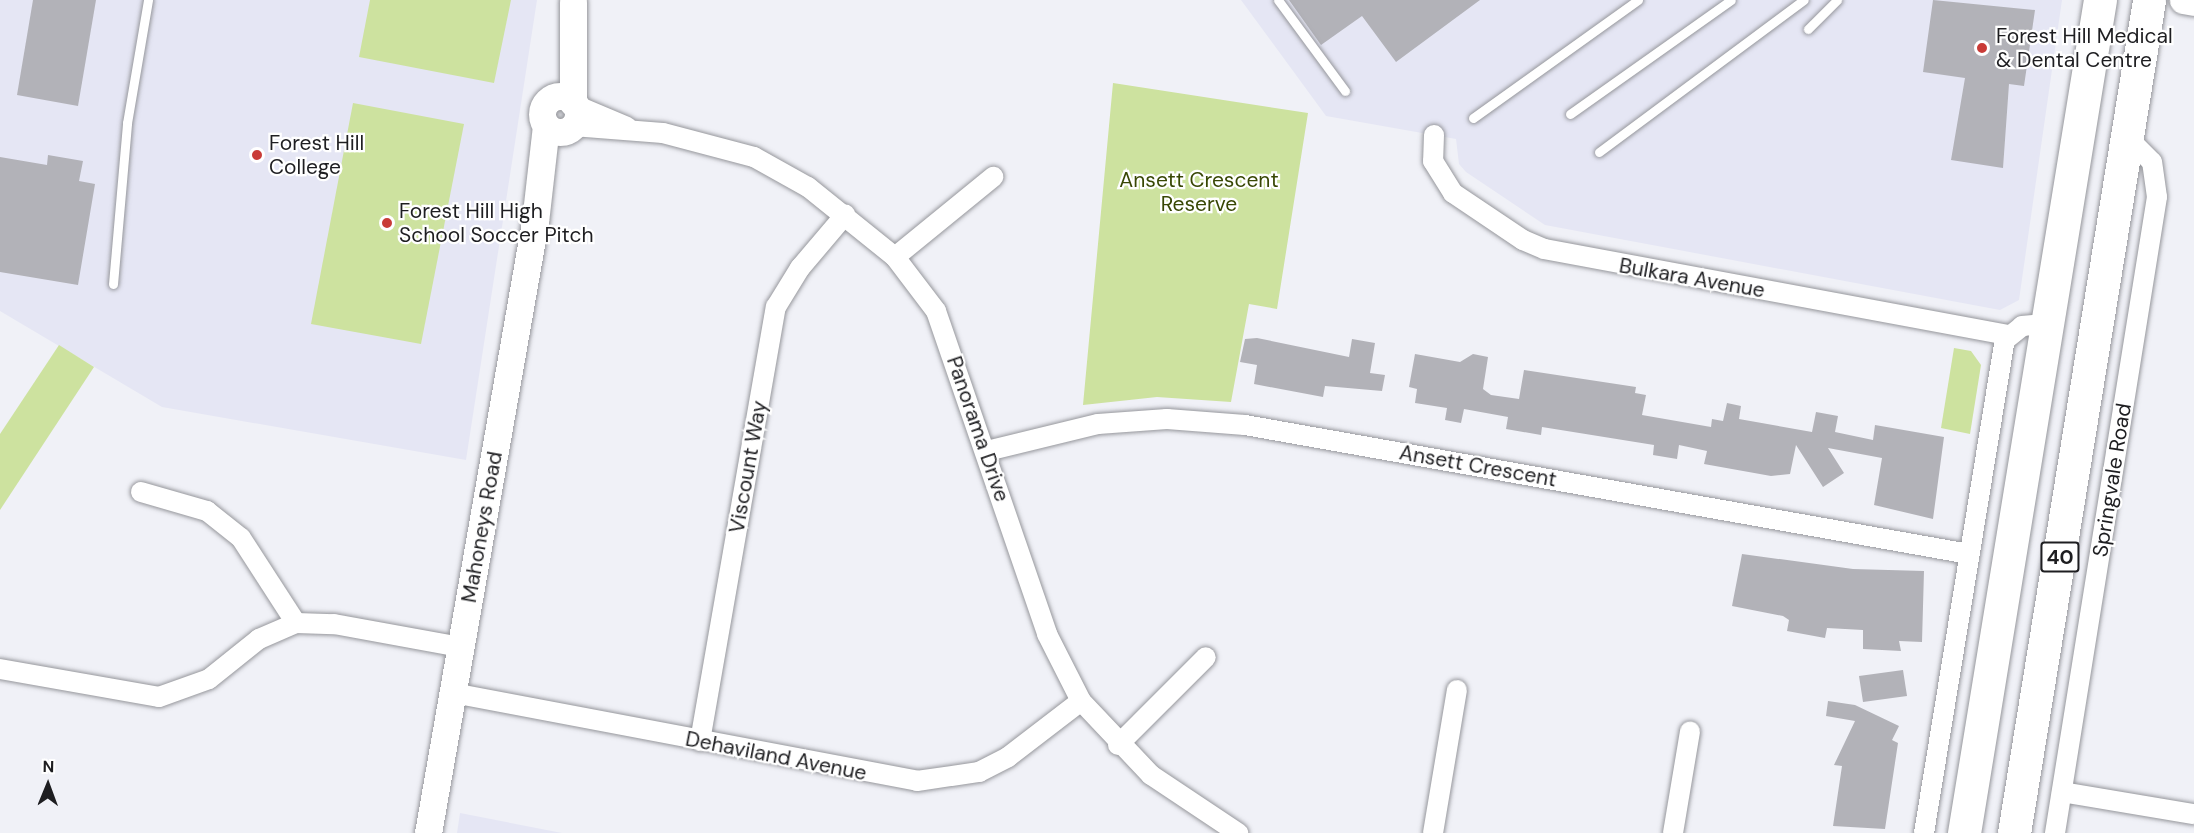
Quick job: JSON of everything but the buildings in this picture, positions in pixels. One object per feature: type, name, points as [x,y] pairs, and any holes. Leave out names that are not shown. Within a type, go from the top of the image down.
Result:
[{"type":"highway","name":"40","points":[[1964,833],[2100,0]]},
{"type":"highway","name":"Springvale Road","points":[[2014,833],[2149,0]]},
{"type":"main road","points":[[2183,0],[2194,2]]},
{"type":"main road","name":"Mahoneys Road","points":[[428,833],[535,222],[565,115],[573,1]]},
{"type":"street","name":"Panorama Drive","points":[[565,115],[754,157],[845,215],[895,256],[936,311],[987,451],[1047,634],[1081,701],[1118,744],[1151,775],[1238,833]]},
{"type":"street","name":"Bulkara Avenue","points":[[1434,135],[1433,161],[1453,193],[1544,249],[2008,335]]},
{"type":"street","name":"Springvale Road","points":[[2055,833],[2157,197],[2149,157],[2127,137]]},
{"type":"street","points":[[895,256],[993,177]]},
{"type":"street","name":"Viscount Way","points":[[700,741],[776,307],[800,268],[845,215]]},
{"type":"street","points":[[1924,833],[2008,335],[2022,326],[2047,324]]},
{"type":"street","name":"Ansett Crescent","points":[[987,451],[1098,424],[1167,419],[1245,424],[1970,554]]},
{"type":"street","points":[[141,492],[207,512],[241,538],[296,623]]},
{"type":"street","points":[[0,669],[159,697],[209,680],[260,639],[296,623],[334,624],[461,647]]},
{"type":"street","points":[[1118,744],[1206,657]]},
{"type":"street","points":[[1433,833],[1456,690]]},
{"type":"street","name":"Dehaviland Avenue","points":[[453,693],[887,778],[947,780],[1008,757],[1081,701]]},
{"type":"street","points":[[1673,833],[1690,731]]},
{"type":"street","points":[[2062,792],[2194,814]]},
{"type":"lane","points":[[113,284],[128,123],[148,0]]},
{"type":"lane","points":[[1278,0],[1345,92]]},
{"type":"lane","points":[[1473,118],[1638,0]]},
{"type":"lane","points":[[1570,114],[1731,0]]},
{"type":"lane","points":[[1599,152],[1804,0]]},
{"type":"lane","points":[[1808,29],[1837,0]]},
{"type":"shaded area","name":"Forest Hill College","points":[[0,0],[537,0],[466,460],[162,407],[0,311]]},
{"type":"shaded area","points":[[1241,0],[2062,0],[2019,300],[2000,310],[1545,225],[1466,172],[1459,164],[1456,139],[1326,116]]},
{"type":"shaded area","points":[[460,813],[562,833],[457,833]]},
{"type":"green space","points":[[370,0],[511,0],[494,83],[359,57]]},
{"type":"green space","name":"Ansett Crescent Reserve","points":[[1113,83],[1308,113],[1277,309],[1249,304],[1231,402],[1157,397],[1083,405]]},
{"type":"green space","name":"Forest Hill High School Soccer Pitch","points":[[353,103],[464,124],[421,344],[311,324]]},
{"type":"green space","points":[[59,345],[94,367],[0,510],[0,434]]},
{"type":"green space","points":[[1954,348],[1971,351],[1981,365],[1970,434],[1941,428]]},
{"type":"place","name":"Forest Hill Medical & Dental Centre","points":[[1982,48]]},
{"type":"place","name":"Forest Hill College","points":[[257,155]]},
{"type":"place","name":"Forest Hill High School Soccer Pitch","points":[[387,223]]}]
